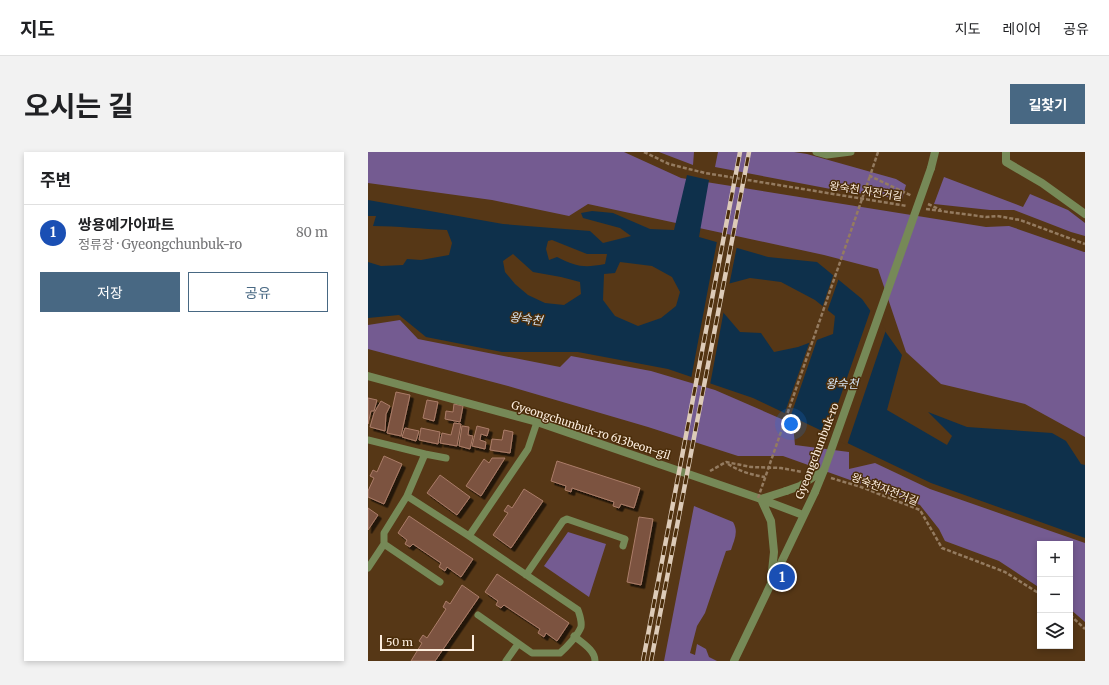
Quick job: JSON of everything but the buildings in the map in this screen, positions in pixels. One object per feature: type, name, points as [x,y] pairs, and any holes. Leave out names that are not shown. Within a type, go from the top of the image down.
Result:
[{"type":"street","name":"Gyeongchunbuk-ro","points":[[734,661],[824,470],[935,152]]},
{"type":"street","points":[[1006,152],[1006,162],[1042,183],[1085,214]]},
{"type":"street","name":"Gyeongchunbuk-ro 613beon-gil","points":[[368,376],[537,422],[759,498],[803,516]]},
{"type":"street","points":[[771,583],[774,552],[771,521],[759,498],[800,486],[824,470]]},
{"type":"lane","points":[[816,152],[826,155],[851,152]]},
{"type":"lane","points":[[469,536],[528,449],[537,422]]},
{"type":"lane","points":[[368,440],[446,458]]},
{"type":"lane","points":[[368,568],[384,544],[384,533],[407,496],[425,454]]},
{"type":"lane","points":[[407,496],[578,610],[581,618],[581,627],[568,646],[560,652],[532,653],[478,615]]},
{"type":"lane","points":[[526,575],[563,521],[567,519],[625,539],[623,546]]},
{"type":"lane","points":[[384,544],[440,582]]},
{"type":"lane","points":[[574,636],[595,656],[596,661]]},
{"type":"lane","points":[[506,661],[518,644]]},
{"type":"path","name":"왕숙천 자전거길","points":[[644,152],[669,164],[686,169],[912,207]]},
{"type":"path","points":[[759,498],[878,152]]},
{"type":"path","points":[[870,176],[917,199]]},
{"type":"path","points":[[924,202],[944,211]]},
{"type":"path","points":[[920,208],[986,217],[997,216],[1020,220],[1085,244]]},
{"type":"path","points":[[726,462],[736,469],[756,476],[765,477]]},
{"type":"path","points":[[699,477],[726,462],[751,467],[781,468],[809,474]]},
{"type":"path","name":"왕숙천자전거길","points":[[829,478],[861,487],[920,510],[942,548],[1005,572],[1037,592]]},
{"type":"path","points":[[1073,618],[1085,629]]},
{"type":"shaded area","points":[[368,152],[624,152],[681,178],[986,227],[1009,226],[1085,252],[1085,437],[1025,404],[941,384],[906,352],[878,269],[824,255],[588,204],[569,216],[492,200],[368,183]]},
{"type":"shaded area","points":[[659,152],[694,152],[693,165]]},
{"type":"shaded area","points":[[718,152],[794,152],[807,154],[896,179],[906,185],[902,199],[836,190],[715,167]]},
{"type":"shaded area","points":[[944,177],[1023,207],[1030,194],[1068,210],[1085,223],[1085,236],[1014,210],[990,210],[934,204]]},
{"type":"shaded area","points":[[400,320],[418,339],[560,367],[571,356],[651,371],[715,390],[793,424],[795,445],[849,452],[849,469],[875,463],[930,489],[1085,543],[1085,622],[1073,612],[1073,541],[1037,541],[1037,586],[999,561],[945,541],[939,529],[920,505],[783,456],[738,456],[648,427],[508,386],[368,349],[368,325]]},
{"type":"shaded area","points":[[694,506],[733,522],[736,529],[731,550],[726,551],[705,613],[697,626],[690,653],[695,655],[697,644],[706,649],[709,657],[717,661],[664,661]]},
{"type":"shaded area","points":[[568,532],[606,544],[589,597],[544,566]]},
{"type":"water","name":"왕숙천","points":[[687,175],[709,180],[699,237],[768,257],[817,262],[862,299],[902,355],[887,410],[947,445],[952,436],[928,412],[967,427],[1052,433],[1066,441],[1081,464],[1085,465],[1085,538],[931,483],[753,398],[668,369],[578,352],[502,352],[426,337],[399,315],[368,318],[368,262],[381,266],[403,265],[407,259],[421,260],[449,255],[452,243],[447,230],[373,226],[376,216],[368,216],[368,200],[503,224],[590,231],[603,243],[631,236],[620,228],[583,218],[581,213],[592,211],[613,213],[650,229],[674,230]],"holes":[[[552,240],[587,254],[607,254],[605,264],[581,266],[557,257],[549,260],[546,249],[548,241]],[[513,254],[533,272],[580,282],[581,294],[564,305],[545,303],[528,295],[515,284],[505,272],[503,261]],[[620,262],[652,266],[672,277],[680,292],[676,306],[661,318],[638,326],[615,316],[603,300],[604,274],[615,273]],[[750,278],[781,282],[815,300],[835,316],[833,334],[798,347],[774,352],[761,333],[740,332],[716,304],[720,286]]]},
{"type":"pier","points":[[717,241],[737,246],[729,286],[722,287],[718,303],[724,310],[710,385],[691,379]]},
{"type":"pier","points":[[834,273],[839,278],[827,312],[822,308]]},
{"type":"pier","points":[[871,309],[886,330],[847,445],[827,435]]},
{"type":"pier","points":[[818,337],[790,418],[784,415],[810,341]]},
{"type":"railway","points":[[643,661],[740,152]]},
{"type":"railway","points":[[651,661],[749,152]]},
{"type":"place","name":"쌍용예가아파트","points":[[782,577]]}]
